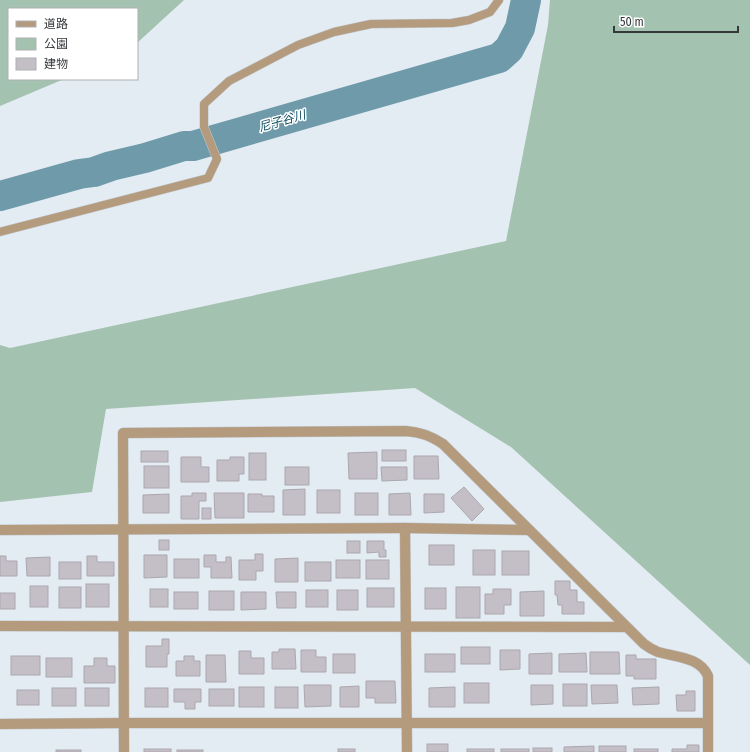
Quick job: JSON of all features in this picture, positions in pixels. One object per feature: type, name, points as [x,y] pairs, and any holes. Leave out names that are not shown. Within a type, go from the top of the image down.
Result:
[{"type":"street","points":[[124,752],[123,432],[406,431],[419,432],[433,437],[443,444],[644,644],[656,651],[700,664],[705,669],[708,676],[708,752]]},
{"type":"street","points":[[405,528],[408,723],[407,752]]},
{"type":"street","points":[[0,530],[405,528],[529,530]]},
{"type":"street","points":[[0,626],[626,627]]},
{"type":"street","points":[[0,724],[707,723]]},
{"type":"lane","points":[[0,232],[208,178],[217,159],[204,127],[204,104],[229,81],[298,45],[334,32],[371,24],[452,23],[469,20],[490,12],[499,0]]},
{"type":"green space","points":[[0,0],[184,0],[138,42],[138,8],[8,8],[8,80],[62,80],[0,106]]},
{"type":"green space","points":[[550,0],[750,0],[750,665],[511,447],[415,388],[106,409],[92,492],[0,502],[0,345],[10,348],[506,241],[548,25]]},
{"type":"building","points":[[382,450],[406,450],[406,461],[382,461]]},
{"type":"building","points":[[141,451],[168,451],[168,462],[141,462]]},
{"type":"building","points":[[377,452],[377,479],[349,479],[348,453]]},
{"type":"building","points":[[249,453],[266,453],[266,480],[249,480]]},
{"type":"building","points":[[414,456],[438,456],[439,479],[414,479]]},
{"type":"building","points":[[181,457],[201,457],[201,467],[209,467],[209,482],[181,482]]},
{"type":"building","points":[[230,457],[244,457],[244,474],[239,474],[239,481],[217,481],[217,460],[230,460]]},
{"type":"building","points":[[144,466],[169,466],[169,488],[144,488]]},
{"type":"building","points":[[285,467],[309,467],[309,485],[285,485]]},
{"type":"building","points":[[381,467],[407,467],[407,480],[382,481]]},
{"type":"building","points":[[464,487],[484,509],[472,521],[451,498]]},
{"type":"building","points":[[305,489],[305,515],[283,515],[283,490]]},
{"type":"building","points":[[317,490],[340,490],[340,513],[317,513]]},
{"type":"building","points":[[192,493],[206,493],[206,501],[199,501],[199,519],[181,519],[181,496],[192,496]]},
{"type":"building","points":[[214,493],[244,493],[244,518],[215,518]]},
{"type":"building","points":[[355,493],[378,493],[378,515],[355,515]]},
{"type":"building","points":[[410,493],[411,515],[389,515],[389,494]]},
{"type":"building","points":[[169,494],[169,513],[143,513],[143,495]]},
{"type":"building","points":[[248,494],[274,496],[274,512],[248,512]]},
{"type":"building","points":[[424,494],[444,494],[444,512],[424,513]]},
{"type":"building","points":[[202,508],[211,508],[211,519],[202,519]]},
{"type":"building","points":[[159,540],[169,540],[169,550],[159,550]]},
{"type":"building","points":[[347,541],[360,541],[360,553],[347,553]]},
{"type":"building","points":[[367,541],[384,541],[386,557],[379,557],[379,552],[367,553]]},
{"type":"building","points":[[429,545],[454,545],[454,565],[429,565]]},
{"type":"building","points":[[473,550],[495,550],[495,575],[473,575]]},
{"type":"building","points":[[502,551],[529,551],[529,575],[502,575]]},
{"type":"building","points":[[255,554],[263,554],[263,571],[256,571],[256,580],[239,580],[239,560],[255,560]]},
{"type":"building","points":[[144,555],[167,555],[167,577],[144,578]]},
{"type":"building","points":[[204,555],[216,555],[216,562],[226,562],[226,557],[231,557],[232,578],[211,578],[211,567],[204,567]]},
{"type":"building","points":[[0,556],[6,556],[6,561],[17,561],[17,576],[0,576]]},
{"type":"building","points":[[87,556],[97,556],[97,562],[114,562],[114,576],[87,576]]},
{"type":"building","points":[[50,557],[50,576],[27,576],[26,558]]},
{"type":"building","points":[[298,558],[298,582],[275,582],[275,559]]},
{"type":"building","points":[[174,559],[199,559],[199,578],[174,578]]},
{"type":"building","points":[[336,560],[360,560],[360,578],[336,578]]},
{"type":"building","points":[[366,560],[389,560],[389,579],[366,579]]},
{"type":"building","points":[[59,562],[81,562],[81,579],[59,579]]},
{"type":"building","points":[[305,562],[331,562],[331,581],[305,581]]},
{"type":"building","points":[[555,581],[570,581],[570,590],[577,590],[577,602],[584,602],[584,614],[562,614],[562,605],[558,605],[557,595],[555,595]]},
{"type":"building","points":[[86,584],[109,584],[109,607],[86,607]]},
{"type":"building","points":[[30,586],[48,586],[48,607],[30,607]]},
{"type":"building","points":[[59,587],[81,587],[81,608],[59,608]]},
{"type":"building","points":[[456,587],[480,587],[480,618],[456,618]]},
{"type":"building","points":[[367,588],[394,588],[394,607],[367,607]]},
{"type":"building","points":[[425,588],[446,588],[446,609],[425,609]]},
{"type":"building","points":[[150,589],[168,589],[168,607],[150,607]]},
{"type":"building","points":[[493,589],[511,589],[511,605],[504,605],[504,614],[485,614],[485,594],[493,594]]},
{"type":"building","points":[[306,590],[328,590],[328,607],[306,607]]},
{"type":"building","points":[[337,590],[358,590],[358,610],[337,610]]},
{"type":"building","points":[[209,591],[234,591],[234,610],[209,610]]},
{"type":"building","points":[[544,591],[544,616],[520,616],[520,592]]},
{"type":"building","points":[[174,592],[198,592],[198,609],[174,609]]},
{"type":"building","points":[[241,592],[266,592],[266,609],[241,610]]},
{"type":"building","points":[[276,592],[296,592],[296,608],[277,608]]},
{"type":"building","points":[[0,593],[15,593],[15,609],[0,609]]},
{"type":"building","points":[[162,639],[169,639],[167,667],[146,667],[146,646],[162,646]]},
{"type":"building","points":[[461,647],[490,647],[490,664],[461,664]]},
{"type":"building","points":[[279,649],[295,649],[296,669],[272,669],[272,652],[279,652]]},
{"type":"building","points":[[301,650],[316,650],[316,657],[326,657],[326,672],[301,672]]},
{"type":"building","points":[[500,650],[520,650],[520,669],[500,670]]},
{"type":"building","points":[[239,651],[251,651],[251,658],[264,658],[264,674],[239,674]]},
{"type":"building","points":[[590,652],[619,652],[620,674],[590,674]]},
{"type":"building","points":[[552,653],[552,674],[529,674],[529,654]]},
{"type":"building","points":[[586,653],[587,672],[559,672],[559,654]]},
{"type":"building","points":[[333,654],[355,654],[355,673],[333,673]]},
{"type":"building","points":[[425,654],[455,654],[455,672],[425,672]]},
{"type":"building","points":[[206,655],[225,655],[226,682],[206,682]]},
{"type":"building","points":[[626,655],[636,655],[636,659],[656,659],[656,679],[634,679],[634,676],[626,676]]},
{"type":"building","points":[[11,656],[40,656],[40,675],[11,675]]},
{"type":"building","points":[[184,656],[194,656],[194,661],[200,661],[200,676],[176,676],[176,661],[184,661]]},
{"type":"building","points":[[46,658],[72,658],[72,677],[46,677]]},
{"type":"building","points":[[94,658],[107,658],[107,666],[115,666],[115,683],[84,683],[84,666],[94,666]]},
{"type":"building","points":[[366,681],[395,681],[396,703],[375,703],[375,698],[366,698]]},
{"type":"building","points":[[464,683],[489,683],[489,703],[464,703]]},
{"type":"building","points":[[563,684],[587,684],[587,706],[563,706]]},
{"type":"building","points":[[304,685],[331,685],[331,706],[305,707]]},
{"type":"building","points":[[531,685],[553,685],[553,704],[531,705]]},
{"type":"building","points":[[591,685],[617,685],[618,703],[592,704]]},
{"type":"building","points":[[359,686],[359,707],[340,707],[340,687]]},
{"type":"building","points":[[239,687],[264,687],[264,707],[239,707]]},
{"type":"building","points":[[275,687],[298,687],[298,708],[275,708]]},
{"type":"building","points":[[455,687],[455,707],[429,707],[429,688]]},
{"type":"building","points":[[659,687],[659,704],[633,705],[632,688]]},
{"type":"building","points":[[52,688],[76,688],[76,706],[52,706]]},
{"type":"building","points":[[85,688],[109,688],[109,706],[85,706]]},
{"type":"building","points":[[145,688],[168,688],[168,707],[145,707]]},
{"type":"building","points":[[174,689],[201,689],[201,702],[195,702],[195,709],[185,709],[185,702],[174,702]]},
{"type":"building","points":[[209,689],[234,689],[234,706],[209,706]]},
{"type":"building","points":[[17,690],[39,690],[39,705],[17,705]]},
{"type":"building","points":[[686,691],[695,691],[695,711],[677,711],[676,695],[686,695]]},
{"type":"building","points":[[427,744],[448,744],[448,752],[427,752]]},
{"type":"building","points":[[687,745],[699,745],[699,752],[672,752],[672,749],[687,749]]},
{"type":"building","points":[[594,746],[594,752],[564,752],[564,747]]},
{"type":"building","points":[[599,746],[626,746],[626,752],[599,752]]},
{"type":"building","points":[[533,748],[552,748],[552,752],[533,752]]},
{"type":"building","points":[[144,749],[171,749],[171,752],[144,752]]},
{"type":"building","points":[[338,749],[355,749],[355,752],[338,752]]},
{"type":"building","points":[[467,749],[494,749],[494,752],[467,752]]},
{"type":"building","points":[[501,749],[529,749],[529,752],[501,752]]},
{"type":"building","points":[[634,749],[658,749],[658,752],[634,752]]},
{"type":"building","points":[[56,750],[81,750],[81,752],[56,752]]},
{"type":"building","points":[[177,750],[203,750],[203,752],[177,752]]},
{"type":"waterway","name":"尼子谷川","points":[[0,196],[79,174],[94,172],[184,146],[193,146],[499,58],[509,49],[520,28],[526,0]]}]
